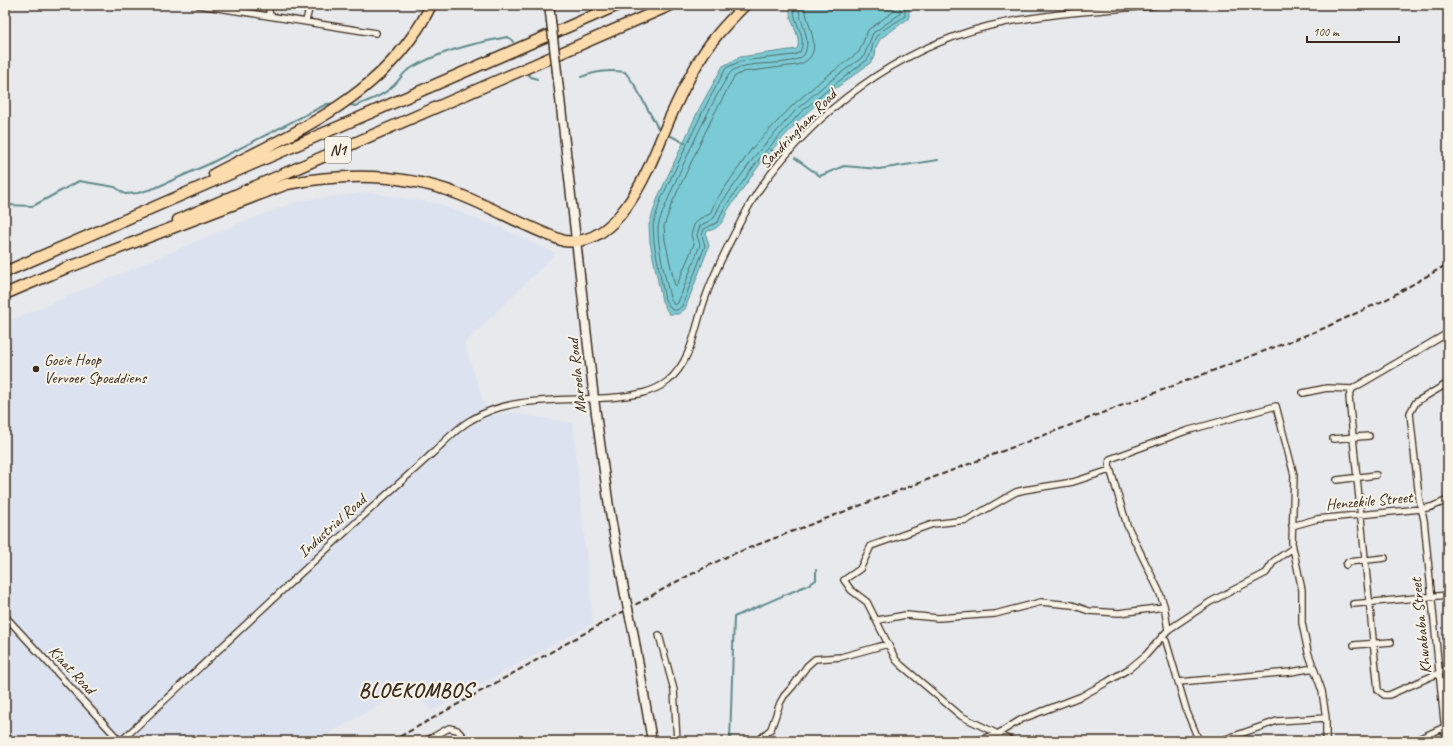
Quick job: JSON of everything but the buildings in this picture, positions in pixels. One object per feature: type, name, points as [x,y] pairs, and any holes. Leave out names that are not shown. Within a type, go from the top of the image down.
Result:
[{"type":"highway","points":[[138,214],[319,120],[344,104],[369,84],[398,55],[415,34],[431,5]]},
{"type":"highway","name":"N1","points":[[5,272],[618,5]]},
{"type":"highway","name":"N1","points":[[5,294],[671,5]]},
{"type":"highway","points":[[67,268],[287,184],[350,176],[397,178],[425,184],[458,194],[555,238],[577,243],[589,239],[608,225],[634,197],[645,178],[696,64],[722,28],[745,5]]},
{"type":"street","points":[[199,5],[227,7],[270,16],[376,33]]},
{"type":"street","points":[[268,5],[270,16]]},
{"type":"street","points":[[306,21],[310,5]]},
{"type":"street","name":"Maroela Road","points":[[549,5],[594,399],[609,507],[652,741]]},
{"type":"street","name":"Sandringham Road","points":[[594,399],[644,393],[658,388],[679,369],[692,343],[706,294],[720,262],[759,189],[800,141],[821,120],[872,79],[923,50],[953,37],[990,26],[1033,18],[1157,5]]},
{"type":"street","points":[[1303,393],[1327,388],[1352,389],[1448,332]]},
{"type":"street","name":"Khwababa Street","points":[[1446,741],[1446,727],[1411,410],[1416,402],[1448,383]]},
{"type":"street","points":[[1352,389],[1349,397],[1377,688],[1384,695],[1389,695],[1448,669]]},
{"type":"street","name":"Industrial Road","points":[[121,741],[307,567],[466,422],[500,407],[594,399]]},
{"type":"street","points":[[1168,630],[1164,607],[1153,577],[1127,525],[1110,470],[1109,462],[1114,456],[1186,431],[1276,406],[1294,475],[1292,526],[1293,548],[1301,585],[1304,636],[1314,668],[1320,681],[1326,718],[1326,741]]},
{"type":"street","points":[[1333,439],[1369,436]]},
{"type":"street","points":[[1010,741],[999,733],[971,721],[952,710],[901,665],[888,644],[878,620],[867,602],[852,590],[844,580],[860,569],[871,546],[933,524],[967,520],[1020,491],[1039,486],[1073,482],[1110,470]]},
{"type":"street","points":[[1337,480],[1357,479],[1376,475]]},
{"type":"street","name":"Henzekile Street","points":[[1292,526],[1317,519],[1421,509],[1431,507],[1448,500]]},
{"type":"street","points":[[975,741],[999,733],[1036,712],[1082,696],[1108,682],[1130,668],[1163,637],[1168,630],[1210,602],[1262,575],[1274,561],[1293,548]]},
{"type":"street","points":[[1346,565],[1348,562],[1385,558]]},
{"type":"street","points":[[1352,604],[1448,595]]},
{"type":"street","points":[[878,620],[906,615],[938,618],[995,614],[1041,602],[1072,605],[1089,611],[1119,614],[1164,607]]},
{"type":"street","name":"Kiaat Road","points":[[5,616],[121,741]]},
{"type":"street","points":[[659,635],[674,690],[677,741]]},
{"type":"street","points":[[1163,637],[1166,641],[1187,712],[1199,741]]},
{"type":"street","points":[[1354,645],[1391,642]]},
{"type":"street","points":[[758,741],[771,729],[780,702],[807,666],[815,659],[841,657],[888,644]]},
{"type":"street","points":[[1179,682],[1245,674],[1291,672],[1314,668]]},
{"type":"street","points":[[1220,741],[1277,721],[1326,718]]},
{"type":"street","points":[[1414,741],[1446,727]]},
{"type":"street","points":[[426,741],[445,729],[455,729],[467,741]]},
{"type":"shaded area","points":[[368,192],[439,204],[501,228],[556,253],[464,344],[484,403],[491,415],[512,413],[573,423],[593,623],[432,711],[410,687],[316,741],[5,741],[5,323],[223,230],[298,201]]},
{"type":"water","points":[[791,5],[909,5],[909,18],[880,39],[876,47],[875,56],[870,63],[832,91],[804,115],[765,157],[727,211],[725,218],[718,227],[707,231],[706,235],[709,246],[685,309],[678,314],[669,314],[662,301],[650,242],[649,225],[658,197],[699,109],[723,66],[740,57],[797,49],[798,38],[792,22],[790,11]]},
{"type":"waterway","points":[[350,105],[355,106],[380,95],[389,90],[408,70],[420,63],[444,53],[507,37],[513,42]]},
{"type":"waterway","points":[[581,77],[592,73],[614,71],[625,72],[634,84],[658,128]]},
{"type":"waterway","points":[[527,73],[531,77],[537,79]]},
{"type":"waterway","points":[[5,205],[33,206],[79,181],[115,187],[125,194],[138,193],[155,188],[209,164],[327,104],[337,103]]},
{"type":"waterway","points":[[671,136],[685,143]]},
{"type":"waterway","points":[[771,150],[778,153]]},
{"type":"waterway","points":[[795,158],[820,176],[844,166],[879,169],[938,160]]},
{"type":"waterway","points":[[730,741],[734,617],[810,584],[816,580],[816,570]]},
{"type":"railway","points":[[392,741],[676,582],[728,556],[1322,329],[1387,299],[1448,264]]},
{"type":"place","name":"Goeie Hoop Vervoer Spoeddiens","points":[[36,369]]},
{"type":"district","name":"BLOEKOMBOS","points":[[416,690]]}]
